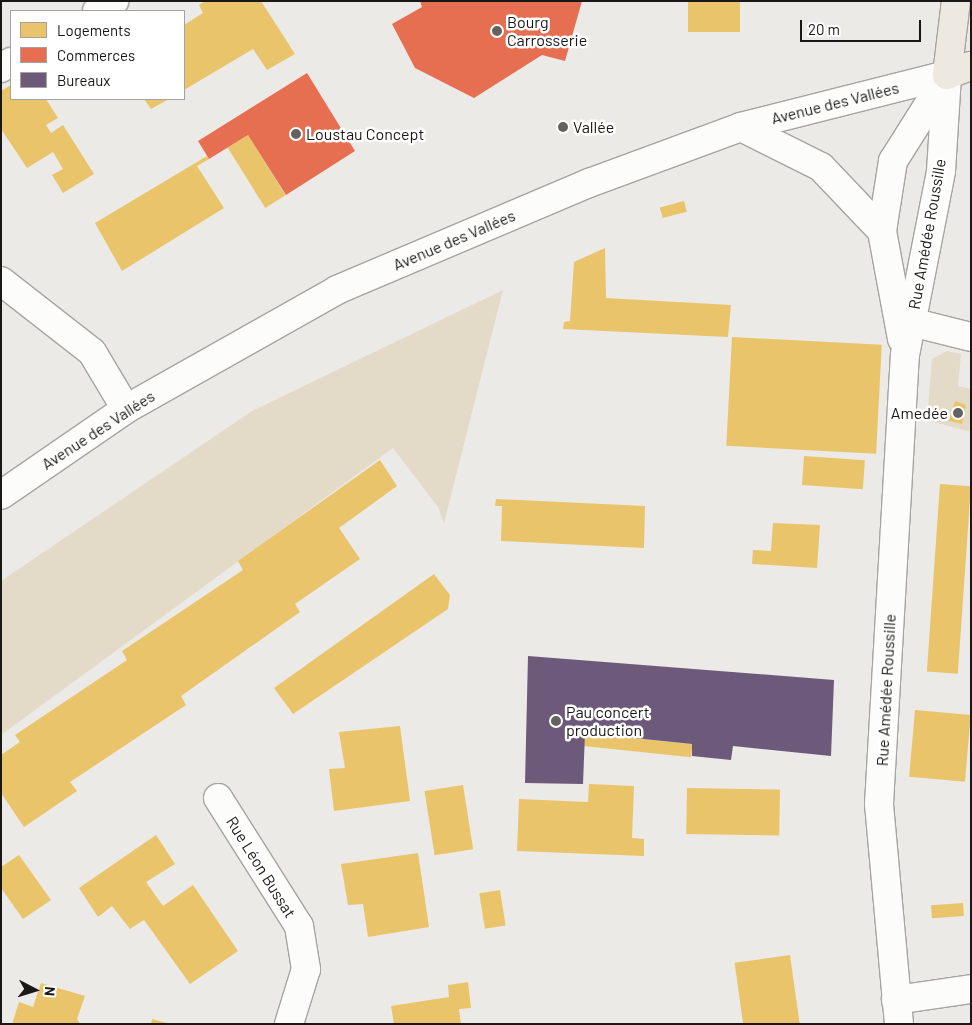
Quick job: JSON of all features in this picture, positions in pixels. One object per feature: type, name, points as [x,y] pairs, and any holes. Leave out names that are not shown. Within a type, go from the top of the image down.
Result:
[{"type":"main road","points":[[956,1],[963,73]]},
{"type":"street","points":[[99,10],[114,1]]},
{"type":"street","name":"Avenue des Vallées","points":[[1,495],[126,409],[337,290],[589,183],[741,127],[963,73]]},
{"type":"street","name":"Rue Amédée Roussille","points":[[905,355],[882,231],[893,161],[963,73]]},
{"type":"street","name":"Rue Amédée Roussille","points":[[897,1012],[879,804],[905,355],[941,171],[963,73]]},
{"type":"street","points":[[741,127],[821,167],[882,231]]},
{"type":"street","points":[[1,281],[92,352],[126,409]]},
{"type":"street","points":[[912,322],[971,337]]},
{"type":"street","name":"Rue Léon Bussat","points":[[218,798],[299,926],[306,969],[289,1024]]},
{"type":"street","points":[[897,1012],[971,989]]},
{"type":"shaded area","points":[[503,290],[444,523],[438,507],[393,448],[1,735],[1,581],[252,411]]},
{"type":"shaded area","points":[[947,351],[961,354],[958,386],[971,389],[971,432],[927,420],[932,359]]},
{"type":"building: Logements","points":[[205,1],[261,1],[295,54],[267,70],[253,49],[185,89],[185,24],[203,13],[199,5]]},
{"type":"building: Logements","points":[[688,1],[740,1],[740,32],[688,32]]},
{"type":"building: Logements","points":[[10,86],[10,100],[47,100],[58,118],[46,125],[51,133],[63,125],[94,174],[63,193],[52,175],[63,169],[53,152],[27,168],[1,129],[1,91]]},
{"type":"building: Logements","points":[[145,100],[167,100],[151,109]]},
{"type":"building: Logements","points":[[248,135],[286,195],[265,208],[228,148]]},
{"type":"building: Logements","points":[[207,156],[209,159],[197,166],[224,208],[122,271],[95,223]]},
{"type":"building: Logements","points":[[684,201],[687,212],[663,218],[660,207]]},
{"type":"building: Logements","points":[[605,248],[606,298],[731,305],[728,337],[563,329],[564,322],[570,321],[574,262]]},
{"type":"building: Logements","points":[[732,337],[882,345],[876,454],[726,446]]},
{"type":"building: Logements","name":"Amedée","points":[[955,401],[966,405],[962,424],[949,421]]},
{"type":"building: Logements","points":[[804,456],[865,460],[863,489],[802,485]]},
{"type":"building: Logements","points":[[380,460],[397,486],[339,528],[360,559],[295,604],[300,612],[181,696],[186,705],[70,782],[77,791],[24,827],[1,793],[1,755],[20,742],[15,735],[127,660],[122,651],[243,570],[238,561]]},
{"type":"building: Logements","points":[[940,484],[971,486],[958,674],[927,672]]},
{"type":"building: Logements","points":[[496,499],[645,506],[644,548],[501,541],[502,506],[495,506]]},
{"type":"building: Logements","points":[[773,523],[820,525],[817,568],[752,564],[753,550],[771,551]]},
{"type":"building: Logements","points":[[434,574],[450,595],[448,609],[293,714],[274,688]]},
{"type":"building: Logements","points":[[915,710],[971,715],[965,782],[909,777]]},
{"type":"building: Logements","points":[[400,726],[410,801],[334,811],[329,769],[345,768],[339,732]]},
{"type":"building: Logements","points":[[585,733],[692,744],[691,757],[584,746]]},
{"type":"building: Logements","points":[[589,784],[634,786],[632,838],[644,839],[644,856],[517,851],[519,799],[588,802]]},
{"type":"building: Logements","points":[[463,785],[473,849],[435,855],[424,791]]},
{"type":"building: Logements","points":[[687,788],[780,790],[779,836],[686,834]]},
{"type":"building: Logements","points":[[156,835],[175,864],[146,882],[163,906],[193,885],[238,951],[190,984],[144,920],[130,929],[112,906],[98,917],[79,888]]},
{"type":"building: Logements","points":[[418,853],[429,927],[368,937],[363,904],[348,905],[341,864]]},
{"type":"building: Logements","points":[[19,855],[51,900],[23,919],[1,888],[1,867]]},
{"type":"building: Logements","points":[[500,890],[506,926],[485,929],[479,893]]},
{"type":"building: Logements","points":[[963,903],[964,916],[932,918],[931,905]]},
{"type":"building: Logements","points":[[790,955],[800,1024],[743,1024],[735,963]]},
{"type":"building: Logements","points":[[468,982],[471,1008],[459,1009],[461,1024],[394,1024],[391,1006],[449,997],[448,985]]},
{"type":"building: Logements","points":[[41,983],[85,996],[77,1019],[80,1024],[12,1024],[19,1002],[33,1007]]},
{"type":"building: Logements","points":[[152,1019],[167,1023],[167,1024],[151,1024]]},
{"type":"building: Commerces","points":[[420,1],[582,1],[565,61],[542,55],[474,98],[415,68],[392,24],[422,7]]},
{"type":"building: Commerces","points":[[307,73],[355,151],[286,195],[248,135],[209,159],[198,141]]},
{"type":"building: Bureaux","points":[[528,656],[834,680],[831,756],[733,746],[731,760],[692,756],[692,744],[585,733],[583,784],[525,783]]},
{"type":"place","name":"Bourg Carrosserie","points":[[497,31]]},
{"type":"place","name":"Vallée","points":[[563,127]]},
{"type":"place","name":"Loustau Concept","points":[[296,134]]},
{"type":"place","name":"Amedée","points":[[958,413]]},
{"type":"place","name":"Pau concert production","points":[[556,721]]}]
